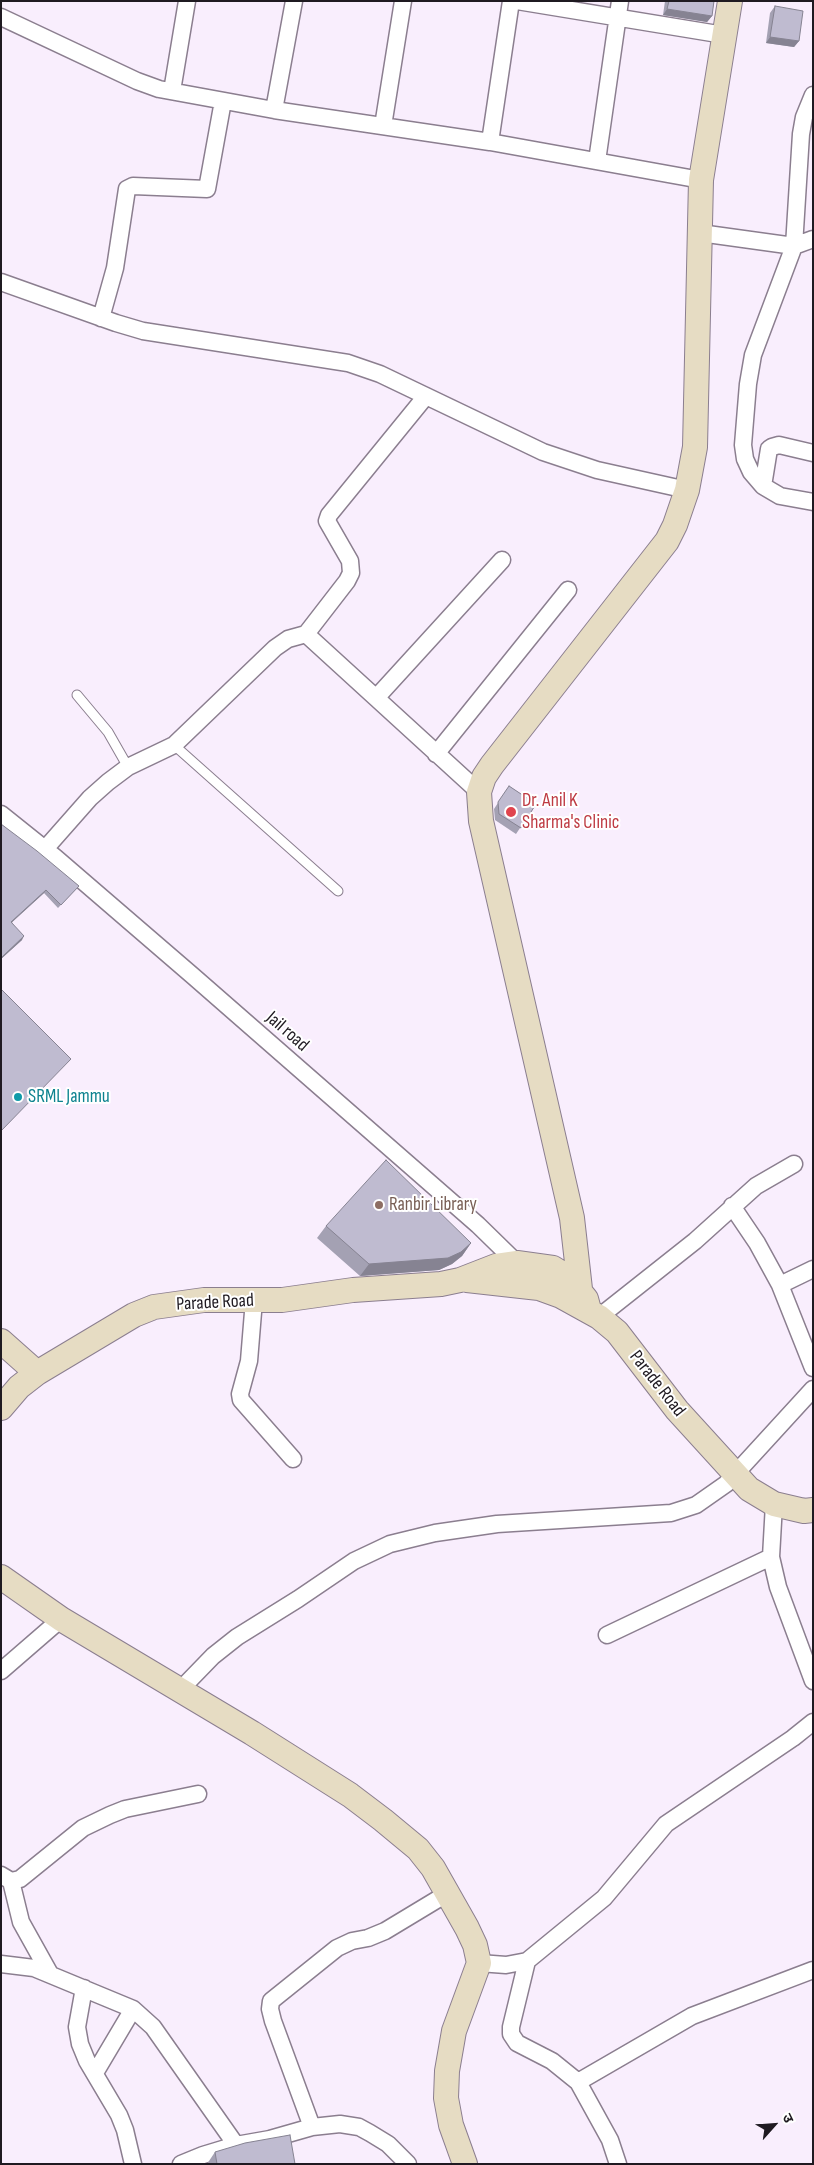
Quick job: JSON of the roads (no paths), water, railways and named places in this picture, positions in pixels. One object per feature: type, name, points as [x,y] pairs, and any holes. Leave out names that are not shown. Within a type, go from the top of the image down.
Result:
[{"type":"main road","points":[[580,1289],[572,1218],[481,821],[479,792],[484,777],[492,765],[667,540],[675,525],[687,490],[695,446],[701,180],[730,1]]},
{"type":"main road","name":"Parade Road","points":[[1,1408],[19,1387],[38,1373],[134,1316],[154,1307],[204,1300],[282,1300],[354,1290],[441,1284],[460,1280],[496,1266],[517,1263],[553,1268],[569,1278],[580,1289],[594,1314]]},
{"type":"main road","name":"Parade Road","points":[[460,1280],[539,1288],[594,1314],[617,1332],[677,1410],[732,1468],[749,1490],[774,1504],[804,1511],[813,1510]]},
{"type":"main road","points":[[1,1341],[38,1373]]},
{"type":"main road","name":"Parade Road","points":[[732,1468],[778,1494],[813,1499]]},
{"type":"main road","points":[[1,1577],[61,1619],[252,1732],[350,1795],[418,1849],[448,1893],[476,1945],[479,1963],[454,2030],[447,2070],[446,2098],[451,2125],[464,2164]]},
{"type":"street","points":[[172,91],[187,1]]},
{"type":"street","points":[[274,110],[294,1]]},
{"type":"street","points":[[383,126],[403,1]]},
{"type":"street","points":[[490,142],[511,1]]},
{"type":"street","points":[[517,1],[619,9],[724,35]]},
{"type":"street","points":[[597,161],[619,9]]},
{"type":"street","points":[[1,17],[137,81],[172,91],[274,110],[490,142],[701,180]]},
{"type":"street","points":[[813,95],[804,117],[800,140],[794,246],[758,341],[748,384],[743,445],[745,459],[751,472],[763,486],[780,496],[813,502]]},
{"type":"street","points":[[101,318],[115,268],[127,189],[133,186],[207,189],[223,101]]},
{"type":"street","points":[[700,234],[794,246],[813,239]]},
{"type":"street","points":[[1,282],[101,318],[142,330],[348,363],[380,374],[543,452],[597,470],[687,490]]},
{"type":"street","points":[[45,849],[90,798],[128,767],[174,745],[275,648],[288,639],[306,634],[347,581],[351,573],[350,561],[327,521],[329,515],[426,396]]},
{"type":"street","points":[[763,486],[769,449],[772,447],[778,445],[813,453]]},
{"type":"street","points":[[376,698],[502,560]]},
{"type":"street","points":[[436,754],[568,590]]},
{"type":"street","points":[[306,634],[479,792]]},
{"type":"street","name":"Jail road","points":[[1,814],[45,849],[478,1225],[517,1263],[539,1288]]},
{"type":"street","points":[[594,1314],[695,1241],[732,1206],[768,1178],[794,1164]]},
{"type":"street","points":[[732,1206],[757,1243],[780,1285],[813,1368]]},
{"type":"street","points":[[780,1285],[813,1269]]},
{"type":"street","points":[[254,1300],[249,1361],[240,1394],[246,1407],[293,1459]]},
{"type":"street","points":[[180,1690],[213,1656],[237,1637],[354,1561],[390,1544],[435,1533],[497,1524],[671,1513],[687,1509],[718,1491],[732,1468],[813,1389]]},
{"type":"street","points":[[774,1504],[771,1557],[778,1587],[813,1681]]},
{"type":"street","points":[[607,1635],[771,1557]]},
{"type":"street","points":[[1,1671],[61,1619]]},
{"type":"street","points":[[479,1963],[506,1966],[527,1961],[604,1898],[666,1824],[813,1722]]},
{"type":"street","points":[[50,1974],[21,1922],[6,1878],[20,1879],[83,1828],[96,1821],[125,1809],[198,1794]]},
{"type":"street","points":[[312,2127],[273,2021],[270,2009],[271,2002],[337,1948],[352,1941],[368,1938],[385,1931],[448,1893]]},
{"type":"street","points":[[527,1961],[511,2027],[512,2034],[518,2043],[552,2061],[578,2082],[610,2140],[618,2164]]},
{"type":"street","points":[[1,1964],[34,1968],[133,2009],[154,2026],[236,2144]]},
{"type":"street","points":[[578,2082],[692,2016],[813,1970]]},
{"type":"street","points":[[84,1988],[77,2027],[87,2061],[110,2099],[125,2130],[133,2164]]},
{"type":"street","points":[[95,2073],[133,2009]]},
{"type":"street","points":[[181,2164],[202,2154],[236,2144],[270,2139],[312,2127],[340,2124],[358,2127],[388,2144],[408,2164]]},
{"type":"lane","points":[[77,695],[108,732],[128,767]]},
{"type":"lane","points":[[174,745],[338,891]]},
{"type":"place","name":"Dr. Anil K Sharma's Clinic","points":[[511,812]]},
{"type":"place","name":"SRML Jammu","points":[[18,1097]]},
{"type":"place","name":"Ranbir Library","points":[[379,1205]]}]
